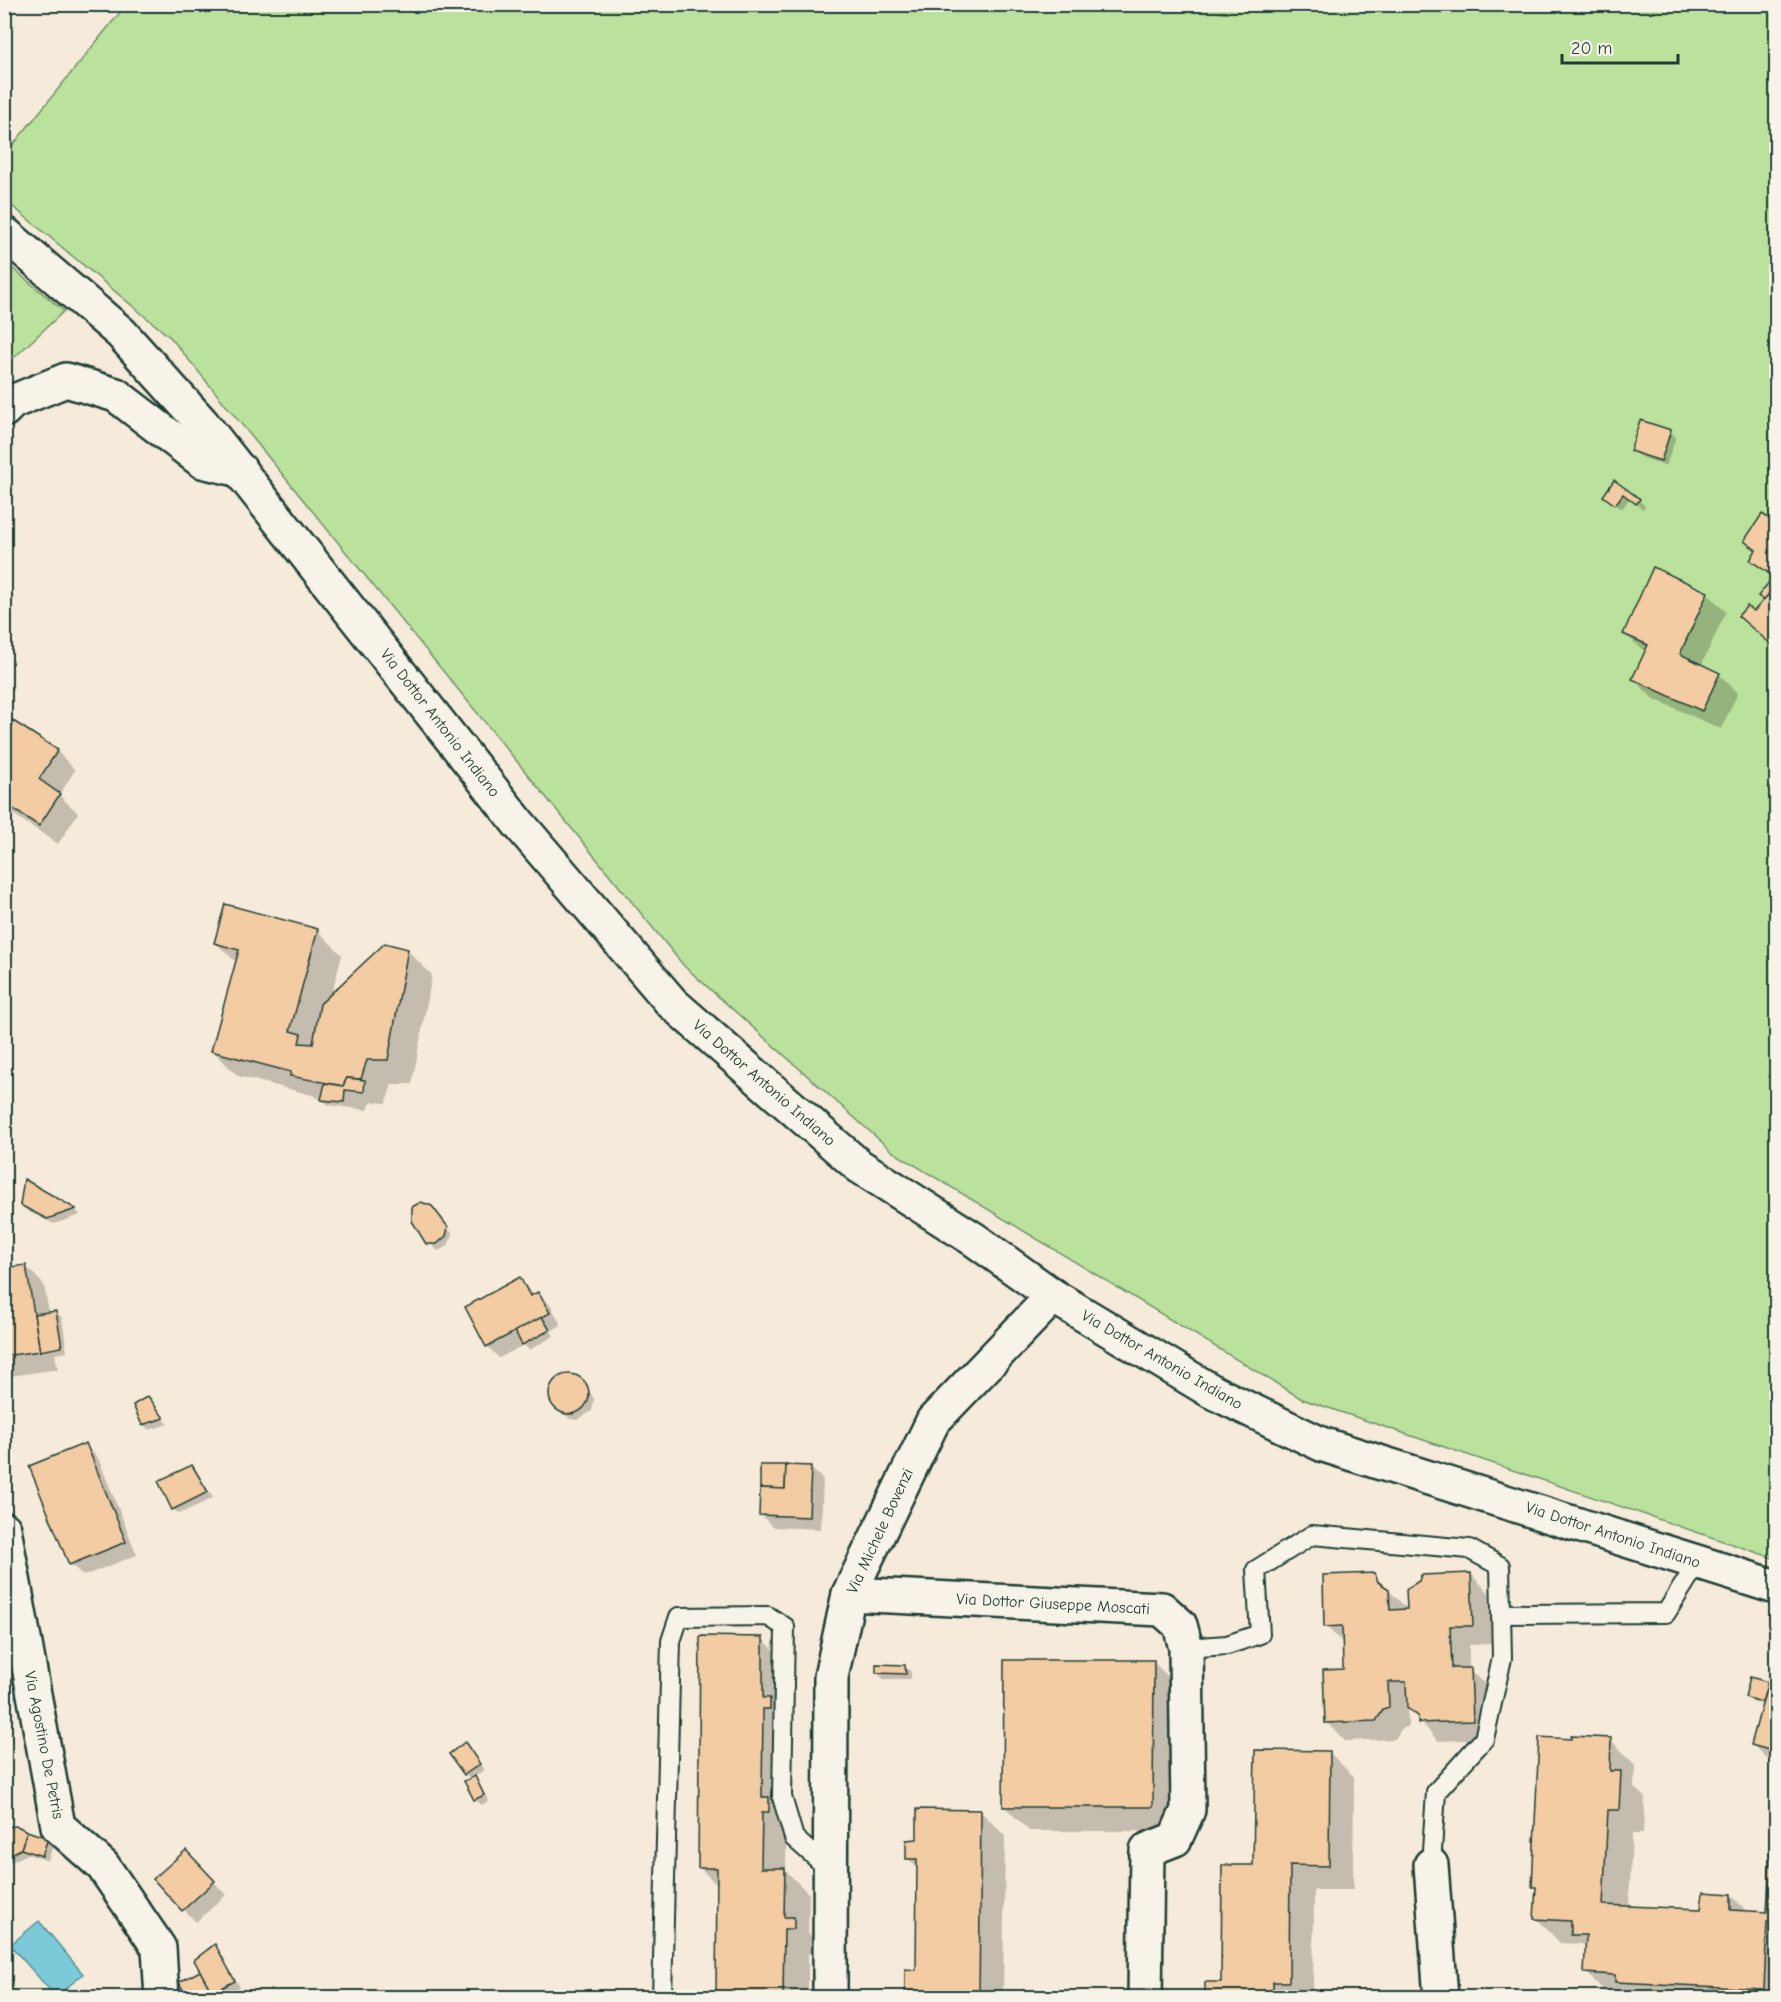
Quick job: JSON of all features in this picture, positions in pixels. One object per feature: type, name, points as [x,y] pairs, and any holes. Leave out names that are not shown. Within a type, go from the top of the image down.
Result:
[{"type":"street","name":"Via Dottor Antonio Indiano","points":[[4,233],[121,333],[202,423],[519,824],[672,1004],[859,1166],[975,1240],[1053,1296],[1213,1392],[1321,1444],[1776,1587]]},
{"type":"street","points":[[4,410],[12,402],[66,380],[116,395],[202,461],[240,470]]},
{"type":"street","name":"Via Michele Bovenzi","points":[[830,1998],[831,1677],[849,1594],[933,1421],[1053,1296]]},
{"type":"street","name":"Via Agostino De Petris","points":[[4,1529],[58,1826],[103,1866],[159,1948],[162,1998]]},
{"type":"street","name":"Via Dottor Giuseppe Moscati","points":[[849,1594],[1162,1609],[1180,1625],[1186,1648],[1188,1810],[1175,1839],[1147,1850],[1145,1998]]},
{"type":"street","points":[[1431,1865],[1440,1998]]},
{"type":"lane","points":[[1186,1648],[1227,1646],[1260,1634],[1256,1570],[1312,1535],[1469,1549],[1500,1566],[1502,1658],[1484,1739],[1436,1792],[1431,1865]]},
{"type":"lane","points":[[1501,1614],[1666,1613],[1698,1562]]},
{"type":"lane","points":[[662,1998],[671,1641],[679,1617],[768,1616],[785,1627],[782,1797],[794,1838],[832,1872]]},
{"type":"green space","points":[[126,5],[1776,5],[1776,1559],[1302,1399],[893,1152],[684,966],[171,338],[5,200],[4,156]]},
{"type":"green space","points":[[5,262],[64,311],[5,366]]},
{"type":"water","points":[[39,1921],[83,1974],[56,1997],[10,1945]]},
{"type":"building","points":[[1640,420],[1671,430],[1661,461],[1630,451]]},
{"type":"building","points":[[1614,480],[1640,499],[1636,504],[1623,494],[1615,505],[1603,496]]},
{"type":"building","points":[[1762,514],[1773,521],[1776,517],[1776,578],[1750,560],[1756,550],[1744,541]]},
{"type":"building","points":[[1653,567],[1708,592],[1680,654],[1720,673],[1702,711],[1632,679],[1648,645],[1623,634]]},
{"type":"building","points":[[1774,576],[1776,584],[1764,600],[1758,596]]},
{"type":"building","points":[[1768,595],[1776,602],[1776,640],[1772,645],[1738,616],[1747,606],[1754,611]]},
{"type":"building","points":[[4,715],[58,750],[39,779],[60,794],[39,826],[4,803]]},
{"type":"building","points":[[225,904],[318,929],[290,1031],[301,1034],[299,1043],[313,1044],[320,1004],[385,943],[408,949],[388,1060],[367,1060],[361,1079],[347,1078],[343,1086],[290,1076],[291,1072],[211,1051],[239,950],[214,943]]},
{"type":"building","points":[[347,1078],[365,1080],[364,1092],[345,1090],[344,1102],[321,1100],[325,1083],[343,1086]]},
{"type":"building","points":[[24,1179],[76,1209],[47,1219],[20,1205]]},
{"type":"building","points":[[421,1202],[432,1206],[448,1227],[446,1236],[437,1244],[426,1244],[412,1221],[412,1207]]},
{"type":"building","points":[[26,1265],[40,1351],[4,1356],[4,1268]]},
{"type":"building","points":[[520,1277],[530,1296],[538,1292],[550,1313],[486,1347],[465,1307]]},
{"type":"building","points":[[56,1311],[62,1347],[40,1351],[34,1314]]},
{"type":"building","points":[[542,1317],[550,1330],[522,1345],[515,1331]]},
{"type":"building","points":[[569,1374],[577,1375],[583,1380],[588,1386],[588,1402],[583,1408],[577,1413],[569,1414],[561,1413],[555,1408],[550,1402],[549,1394],[550,1386],[555,1380],[561,1375]]},
{"type":"building","points":[[148,1396],[164,1418],[142,1425],[133,1405]]},
{"type":"building","points":[[86,1443],[126,1542],[69,1565],[29,1466]]},
{"type":"building","points":[[192,1465],[208,1492],[172,1510],[158,1481]]},
{"type":"building","points":[[760,1465],[786,1465],[785,1489],[760,1488]]},
{"type":"building","points":[[786,1465],[811,1466],[809,1517],[759,1515],[760,1488],[785,1489]]},
{"type":"building","points":[[1375,1573],[1378,1582],[1389,1589],[1390,1610],[1407,1609],[1406,1589],[1419,1581],[1421,1575],[1471,1573],[1473,1626],[1450,1626],[1452,1668],[1471,1668],[1473,1721],[1418,1723],[1418,1716],[1407,1708],[1406,1682],[1388,1682],[1389,1708],[1383,1710],[1376,1721],[1325,1723],[1323,1670],[1343,1669],[1342,1626],[1324,1627],[1323,1575]]},
{"type":"building","points":[[700,1636],[763,1637],[763,1698],[770,1698],[770,1709],[763,1709],[762,1797],[769,1797],[769,1812],[762,1812],[761,1868],[785,1868],[784,1917],[794,1917],[794,1929],[784,1929],[783,1998],[716,1998],[717,1868],[698,1868]]},
{"type":"building","points":[[1776,1656],[1776,1752],[1751,1745]]},
{"type":"building","points":[[1004,1660],[1154,1660],[1153,1807],[1003,1807]]},
{"type":"building","points":[[876,1664],[905,1665],[906,1674],[876,1673]]},
{"type":"building","points":[[1750,1677],[1768,1682],[1762,1702],[1745,1697]]},
{"type":"building","points":[[1571,1736],[1611,1738],[1610,1771],[1621,1771],[1619,1810],[1608,1810],[1603,1905],[1701,1909],[1703,1892],[1731,1894],[1731,1910],[1767,1912],[1771,1840],[1776,1840],[1776,1922],[1767,1922],[1764,1989],[1615,1982],[1615,1975],[1584,1973],[1586,1935],[1571,1935],[1571,1921],[1534,1919],[1536,1887],[1532,1887],[1539,1737],[1571,1739]]},
{"type":"building","points":[[465,1742],[480,1764],[464,1775],[449,1754]]},
{"type":"building","points":[[1255,1750],[1330,1751],[1329,1866],[1290,1865],[1289,1982],[1273,1982],[1273,1998],[1205,1998],[1205,1982],[1221,1982],[1222,1865],[1253,1865]]},
{"type":"building","points":[[475,1776],[484,1795],[474,1800],[464,1781]]},
{"type":"building","points":[[917,1809],[981,1810],[979,1998],[916,1998],[916,1991],[905,1991],[905,1969],[916,1970],[917,1859],[906,1859],[906,1840],[917,1839]]},
{"type":"building","points":[[17,1826],[27,1831],[21,1849],[4,1858],[4,1827]]},
{"type":"building","points":[[27,1831],[48,1838],[42,1856],[21,1849]]},
{"type":"building","points":[[186,1850],[215,1881],[182,1911],[153,1879]]},
{"type":"building","points":[[215,1944],[235,1981],[212,1993],[194,1960]]},
{"type":"building","points":[[200,1971],[214,1998],[187,1998],[179,1982]]}]
